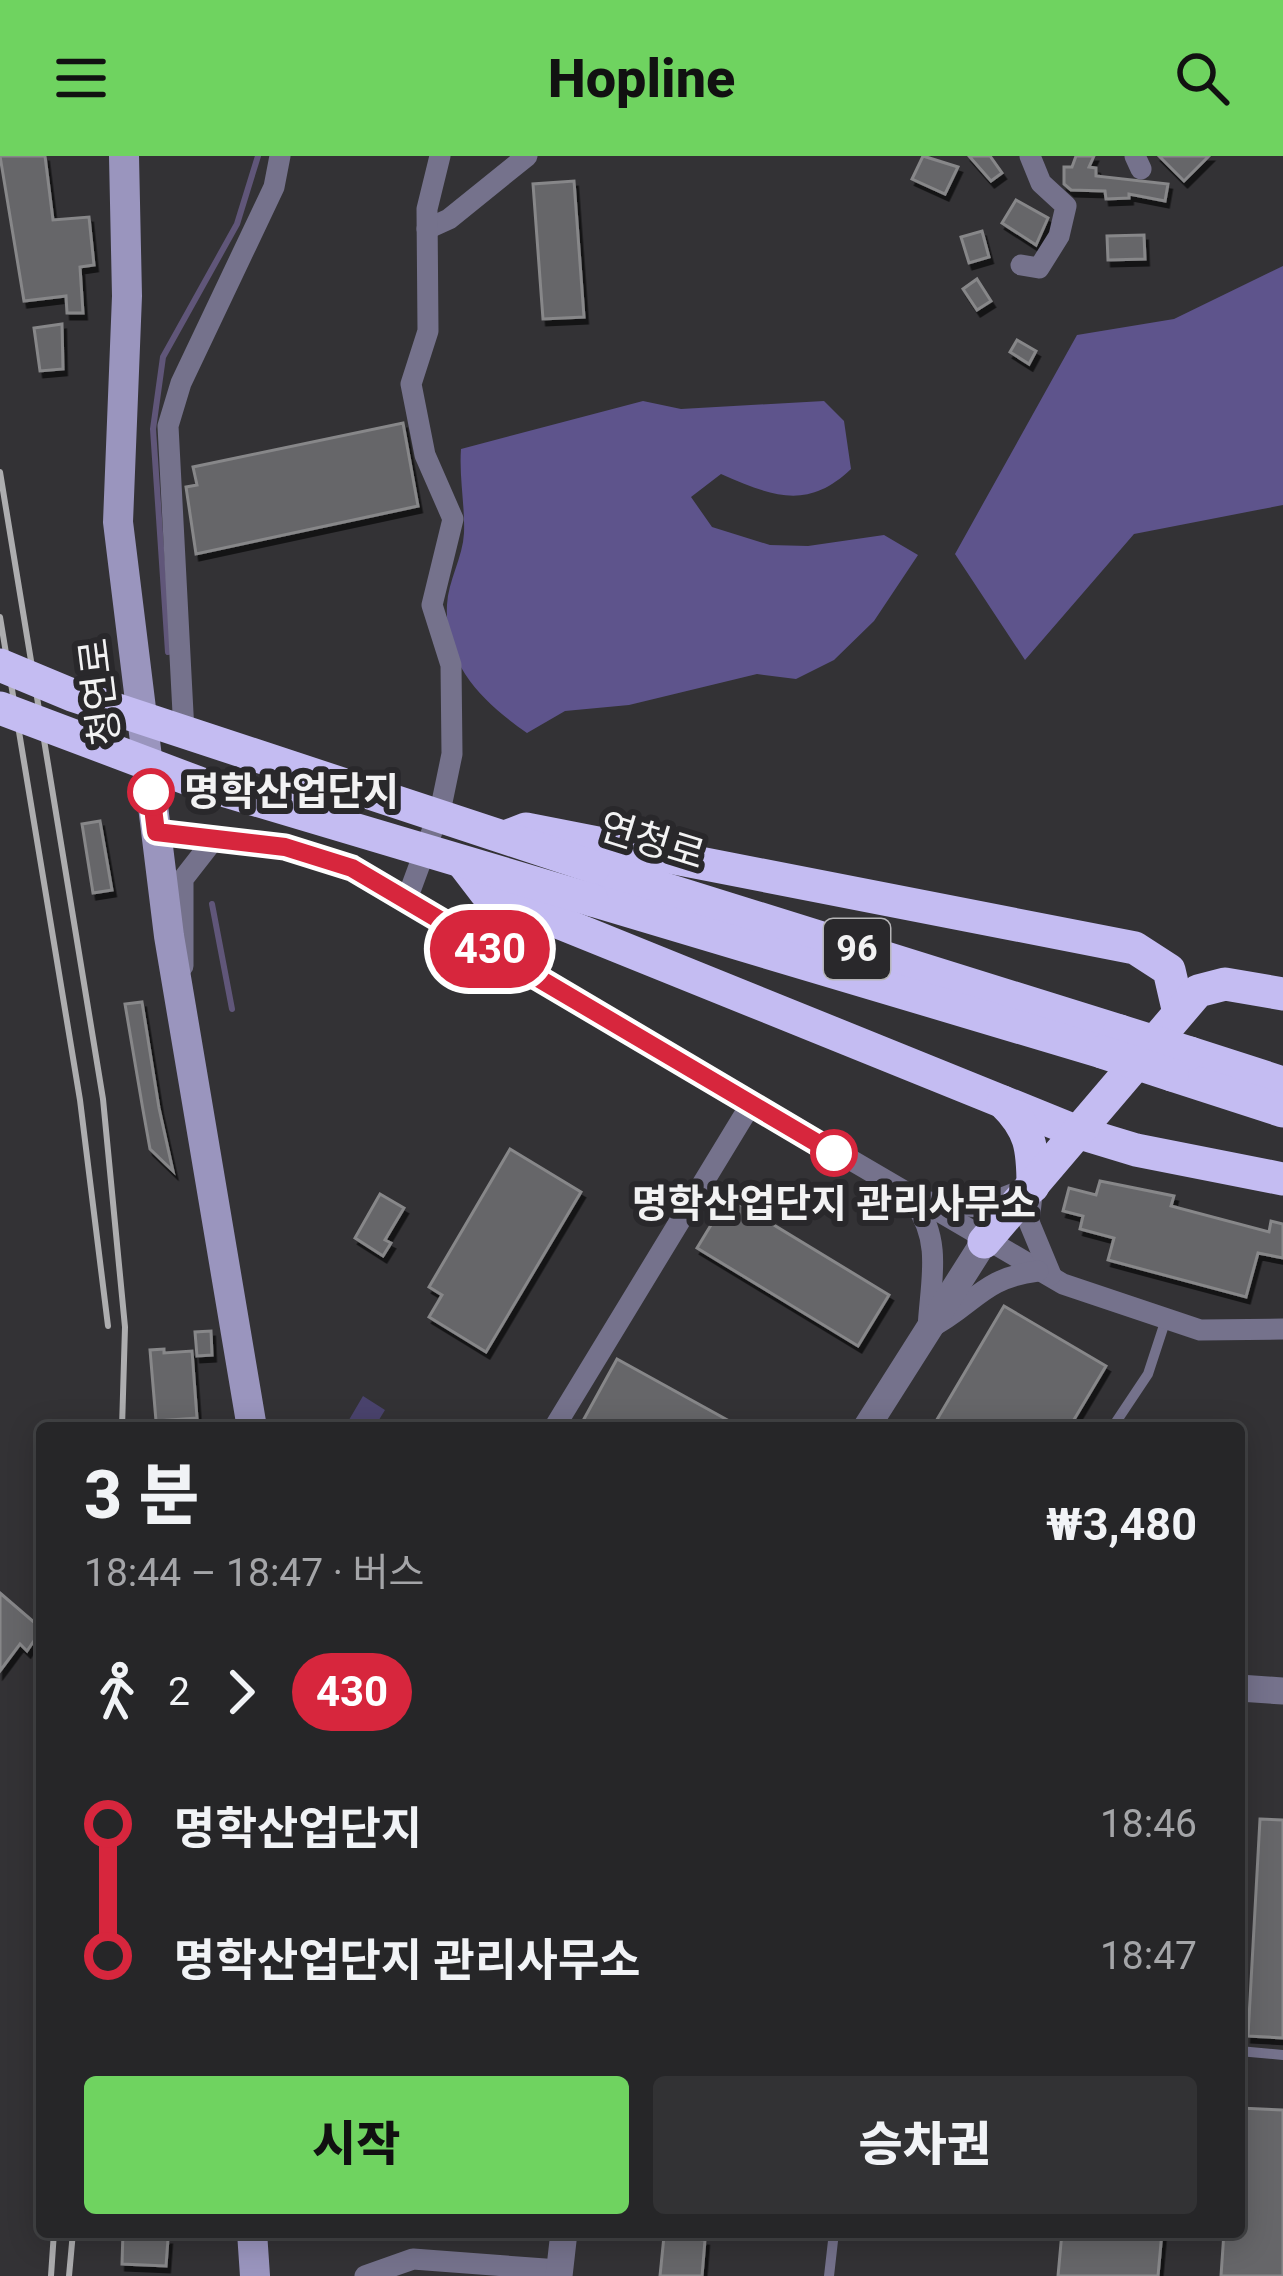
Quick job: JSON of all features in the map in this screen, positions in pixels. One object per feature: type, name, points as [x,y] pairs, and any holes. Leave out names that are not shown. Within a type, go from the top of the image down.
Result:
[{"type":"highway","name":"연청로","points":[[0,665],[184,732],[504,837],[591,885]]},
{"type":"highway","name":"연청로","points":[[0,708],[199,783],[463,863],[591,885],[1181,1064],[1283,1083]]},
{"type":"highway","points":[[591,885],[1135,947],[1169,970],[1178,1009]]},
{"type":"highway","points":[[591,885],[1000,1099],[1080,1133],[1129,1148],[1283,1179]]},
{"type":"highway","points":[[983,1241],[1198,991],[1225,984],[1264,987],[1283,994]]},
{"type":"highway","name":"연청로","points":[[1181,1064],[1283,1111]]},
{"type":"highway","points":[[1000,1099],[1022,1120],[1033,1146],[1033,1186]]},
{"type":"highway","points":[[1033,1186],[1071,1159],[1129,1148]]},
{"type":"main road","name":"청연로","points":[[124,156],[128,296],[118,522],[179,1002],[251,1422]]},
{"type":"main road","points":[[252,2238],[255,2276]]},
{"type":"street","points":[[184,732],[168,426],[182,383],[274,187],[280,156]]},
{"type":"street","points":[[407,899],[441,808],[452,754],[452,665],[432,605],[453,519],[425,454],[411,384],[428,331],[427,229],[440,156]]},
{"type":"street","points":[[1021,265],[1039,268],[1059,236],[1066,206],[1042,183],[1030,156]]},
{"type":"street","points":[[427,229],[539,157]]},
{"type":"street","points":[[156,832],[285,847],[330,861],[407,899],[1046,1274],[1200,1330],[1283,1329]]},
{"type":"street","points":[[179,1002],[186,932],[183,879],[215,838]]},
{"type":"street","points":[[558,1422],[751,1104]]},
{"type":"street","points":[[910,1198],[979,1207],[1033,1186],[1029,1222],[1046,1274]]},
{"type":"street","points":[[910,1198],[931,1225],[934,1259],[928,1329]]},
{"type":"street","points":[[870,1422],[983,1241]]},
{"type":"street","points":[[928,1329],[951,1317],[992,1280],[1046,1274]]},
{"type":"street","points":[[1245,1688],[1283,1691]]},
{"type":"street","points":[[365,2276],[413,2259],[559,2273],[563,2238]]},
{"type":"lane","points":[[1116,1422],[1148,1374],[1166,1319]]},
{"type":"lane","points":[[1245,2051],[1283,2055]]},
{"type":"lane","points":[[830,2276],[833,2238]]},
{"type":"shaded area","points":[[1283,266],[1283,505],[1134,534],[1025,660],[955,554],[1077,335],[1174,319]]},
{"type":"shaded area","points":[[643,401],[681,409],[824,401],[844,421],[851,469],[835,482],[819,491],[789,496],[721,474],[691,497],[712,527],[770,545],[808,546],[884,535],[918,555],[874,621],[834,660],[796,679],[757,674],[629,705],[565,711],[527,733],[469,680],[452,646],[447,605],[464,533],[461,449]]},
{"type":"shaded area","points":[[363,1396],[385,1410],[378,1422],[348,1422]]},
{"type":"building","points":[[0,156],[45,156],[53,220],[89,217],[94,265],[80,267],[83,313],[67,313],[66,296],[24,301]]},
{"type":"building","points":[[923,156],[958,167],[945,194],[912,179]]},
{"type":"building","points":[[969,156],[990,156],[1002,173],[991,181]]},
{"type":"building","points":[[1076,156],[1094,156],[1089,167],[1096,168],[1096,176],[1168,184],[1165,201],[1129,194],[1129,198],[1106,199],[1105,191],[1071,190],[1064,184],[1064,167],[1072,167]]},
{"type":"building","points":[[1159,156],[1209,156],[1184,181]]},
{"type":"building","points":[[574,181],[584,317],[543,319],[533,184]]},
{"type":"building","points":[[1016,200],[1048,218],[1036,245],[1002,223]]},
{"type":"building","points":[[982,231],[989,257],[969,263],[961,237]]},
{"type":"building","points":[[1144,235],[1145,259],[1108,260],[1107,236]]},
{"type":"building","points":[[977,279],[991,301],[977,310],[963,289]]},
{"type":"building","points":[[62,324],[63,369],[40,371],[34,328]]},
{"type":"building","points":[[1017,340],[1036,351],[1029,364],[1010,352]]},
{"type":"building","points":[[403,423],[418,506],[196,554],[186,487],[197,485],[193,467]]},
{"type":"building","points":[[100,821],[112,890],[93,893],[82,824]]},
{"type":"building","points":[[142,1002],[173,1171],[150,1149],[125,1004]]},
{"type":"building","points":[[510,1149],[581,1192],[486,1352],[429,1317],[442,1295],[429,1287]]},
{"type":"building","points":[[1100,1181],[1174,1196],[1171,1206],[1269,1232],[1271,1221],[1283,1224],[1283,1258],[1258,1253],[1246,1297],[1108,1260],[1114,1238],[1080,1229],[1083,1216],[1063,1211],[1069,1188],[1096,1195]]},
{"type":"building","points":[[380,1194],[404,1208],[385,1240],[391,1243],[383,1256],[355,1238]]},
{"type":"building","points":[[728,1197],[889,1295],[858,1346],[697,1248]]},
{"type":"building","points":[[1004,1306],[1106,1366],[1073,1422],[936,1422]]},
{"type":"building","points":[[211,1331],[212,1355],[197,1356],[195,1332]]},
{"type":"building","points":[[164,1349],[164,1353],[192,1351],[197,1418],[156,1421],[150,1350]]},
{"type":"building","points":[[617,1359],[731,1422],[582,1422]]},
{"type":"building","points":[[0,1593],[36,1624],[36,1638],[27,1651],[20,1644],[0,1671]]},
{"type":"building","points":[[1260,1819],[1283,1820],[1283,2038],[1248,2036]]},
{"type":"building","points":[[1245,2108],[1283,2110],[1283,2276],[1221,2276],[1224,2238],[1245,2238]]},
{"type":"building","points":[[123,2238],[168,2239],[166,2266],[122,2264]]},
{"type":"building","points":[[664,2238],[705,2240],[702,2276],[660,2276]]},
{"type":"building","points":[[1061,2238],[1161,2238],[1158,2276],[1058,2276]]},
{"type":"waterway","points":[[168,652],[153,429],[163,357],[237,224],[258,156]]},
{"type":"waterway","points":[[212,904],[232,1009]]},
{"type":"railway","points":[[0,472],[103,1099],[125,1327],[122,1422]]},
{"type":"railway","points":[[0,617],[80,1100],[108,1326]]},
{"type":"railway","points":[[51,2276],[54,2238]]},
{"type":"railway","points":[[69,2276],[72,2238]]},
{"type":"bus line","name":"430","points":[[151,792],[156,832],[285,847],[352,868],[834,1153]]},
{"type":"place","name":"명학산업단지","points":[[151,792]]},
{"type":"place","name":"명학산업단지 관리사무소","points":[[834,1153]]}]
